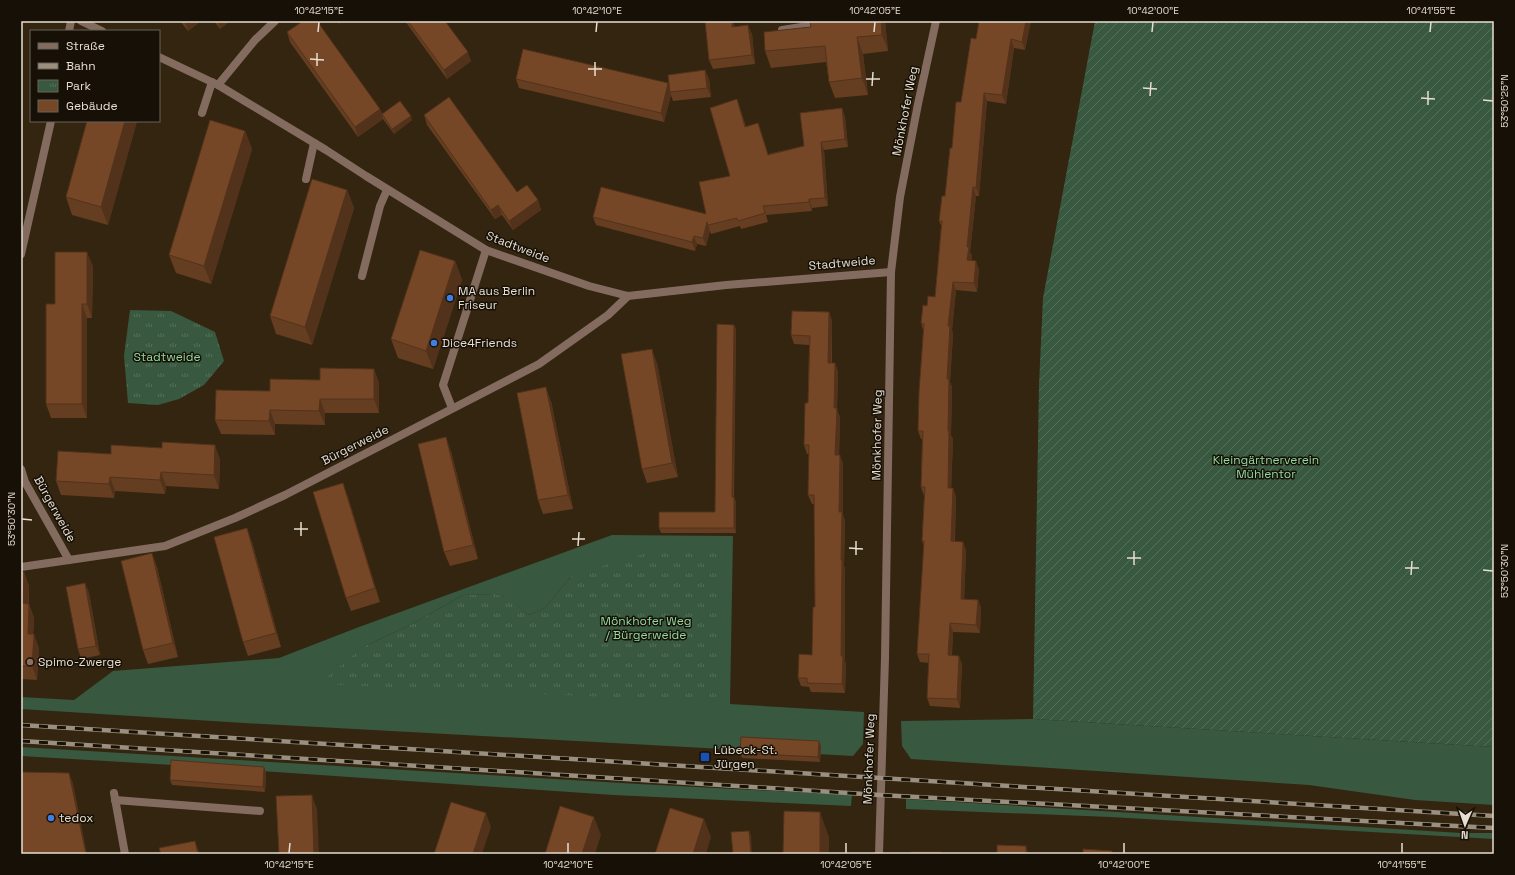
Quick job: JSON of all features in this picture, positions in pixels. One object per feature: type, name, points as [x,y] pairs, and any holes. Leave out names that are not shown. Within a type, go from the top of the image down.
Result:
[{"type":"street","points":[[81,21],[100,30]]},
{"type":"street","points":[[202,113],[215,83],[275,21]]},
{"type":"street","name":"Mönkhofer Weg","points":[[879,854],[885,650],[891,272],[900,197],[936,21]]},
{"type":"street","points":[[782,30],[831,23]]},
{"type":"street","name":"Stadtweide","points":[[160,57],[215,83],[486,250],[589,286],[628,296],[734,284],[891,272]]},
{"type":"street","points":[[21,253],[51,122]]},
{"type":"street","points":[[306,179],[314,143]]},
{"type":"street","points":[[362,276],[380,206],[388,190]]},
{"type":"street","points":[[452,408],[442,384],[486,250]]},
{"type":"street","name":"Bürgerweide","points":[[21,567],[165,546],[235,518],[285,495],[539,364],[608,315],[628,296]]},
{"type":"street","name":"Bürgerweide","points":[[21,469],[25,482],[69,560]]},
{"type":"street","points":[[125,854],[114,796],[260,811]]},
{"type":"green space","name":"Kleingärtnerverein Mühlentor","points":[[1095,21],[1494,21],[1494,747],[1033,719],[1039,385],[1043,298]]},
{"type":"green space","name":"Stadtweide","points":[[130,310],[171,311],[215,332],[224,361],[204,385],[179,399],[158,405],[128,403],[124,356]]},
{"type":"green space","points":[[612,535],[733,536],[730,704],[864,712],[863,744],[853,756],[244,723],[21,709],[21,697],[74,700],[113,671],[279,658],[359,627]],"holes":[[[572,575],[716,702],[363,647],[414,623],[463,595],[495,594],[508,598],[529,615],[545,608]]]},
{"type":"green space","name":"Mönkhofer Weg / Bürgerweide","points":[[718,551],[716,702],[319,684],[363,647],[414,623],[463,595],[495,594],[509,598],[529,615],[545,608],[572,575],[650,552]]},
{"type":"green space","points":[[1033,719],[1494,747],[1494,805],[1415,800],[1309,785],[911,759],[902,746],[901,721]]},
{"type":"green space","points":[[21,747],[639,784],[852,795],[851,806],[613,795],[21,756]]},
{"type":"green space","points":[[906,799],[1461,833],[1494,833],[1494,839],[1110,817],[906,809]]},
{"type":"building","points":[[303,21],[317,21],[380,109],[355,127],[287,32]]},
{"type":"building","points":[[408,21],[445,21],[468,52],[444,70]]},
{"type":"building","points":[[705,21],[732,21],[732,27],[748,25],[752,55],[709,60]]},
{"type":"building","points":[[810,21],[881,21],[882,35],[857,37],[862,78],[829,82],[825,46],[765,51],[764,32],[811,27]]},
{"type":"building","points":[[979,21],[1026,21],[1022,42],[1011,39],[1002,95],[984,93],[976,188],[973,187],[967,247],[969,247],[967,260],[976,261],[974,283],[953,282],[948,326],[950,326],[947,379],[949,379],[948,488],[953,488],[951,541],[963,542],[961,599],[978,600],[976,625],[950,623],[948,655],[959,656],[957,699],[927,698],[929,654],[917,654],[924,541],[922,541],[925,487],[921,487],[923,431],[918,431],[924,324],[921,323],[923,305],[927,306],[928,296],[935,297],[942,221],[939,221],[942,196],[945,196],[950,148],[952,148],[956,102],[961,102],[971,38],[976,39]]},
{"type":"building","points":[[523,49],[668,83],[661,113],[516,79]]},
{"type":"building","points":[[705,70],[707,88],[670,92],[668,75]]},
{"type":"building","points":[[449,97],[517,192],[527,185],[538,200],[509,221],[498,205],[491,210],[424,115]]},
{"type":"building","points":[[737,99],[745,127],[758,123],[768,155],[804,146],[800,113],[842,108],[845,139],[821,142],[825,198],[809,199],[809,202],[763,206],[765,213],[738,221],[737,218],[708,225],[707,222],[703,238],[694,236],[692,242],[593,217],[601,187],[706,214],[699,182],[730,176],[710,108]]},
{"type":"building","points":[[400,101],[411,116],[392,129],[382,114]]},
{"type":"building","points":[[210,120],[245,131],[204,266],[169,255]]},
{"type":"building","points":[[87,122],[125,122],[101,207],[66,197]]},
{"type":"building","points":[[312,179],[347,190],[305,327],[270,316]]},
{"type":"building","points":[[420,250],[455,261],[426,351],[391,339]]},
{"type":"building","points":[[55,252],[87,252],[87,304],[82,304],[82,404],[46,404],[46,304],[55,304]]},
{"type":"building","points":[[792,311],[829,312],[828,363],[835,363],[834,408],[837,408],[835,455],[840,455],[839,512],[842,512],[842,684],[807,683],[807,678],[798,678],[799,654],[812,655],[813,607],[815,607],[814,495],[808,495],[809,445],[804,445],[805,403],[808,403],[810,336],[791,335]]},
{"type":"building","points":[[717,324],[734,325],[732,497],[734,497],[734,528],[659,528],[659,512],[715,512]]},
{"type":"building","points":[[652,349],[672,463],[642,469],[621,354]]},
{"type":"building","points":[[320,368],[374,369],[374,399],[320,399],[319,411],[270,410],[269,421],[215,420],[216,390],[270,391],[270,379],[320,380]]},
{"type":"building","points":[[546,387],[568,495],[538,500],[517,393]]},
{"type":"building","points":[[446,437],[473,545],[444,552],[418,444]]},
{"type":"building","points":[[162,442],[215,445],[214,475],[161,472],[160,480],[110,477],[109,484],[56,481],[58,451],[111,454],[111,445],[162,448]]},
{"type":"building","points":[[343,483],[375,588],[346,598],[313,492]]},
{"type":"building","points":[[247,528],[276,633],[243,642],[214,537]]},
{"type":"building","points":[[152,553],[173,643],[143,650],[121,561]]},
{"type":"building","points":[[21,572],[24,572],[23,603],[29,604],[28,634],[34,634],[32,666],[21,666]]},
{"type":"building","points":[[85,583],[96,646],[78,649],[66,587]]},
{"type":"building","points":[[741,737],[819,741],[818,757],[740,753]]},
{"type":"building","points":[[171,760],[264,767],[263,787],[170,780]]},
{"type":"building","name":"tedox","points":[[21,772],[69,773],[86,854],[21,854]]},
{"type":"building","points":[[312,795],[314,854],[279,854],[276,796]]},
{"type":"building","points":[[451,802],[486,813],[473,854],[434,854]]},
{"type":"building","points":[[560,806],[594,817],[582,854],[545,854]]},
{"type":"building","points":[[670,808],[704,819],[693,854],[655,854]]},
{"type":"building","points":[[784,811],[820,812],[820,854],[783,854]]},
{"type":"building","points":[[749,831],[751,854],[733,854],[731,832]]},
{"type":"building","points":[[195,841],[198,854],[161,854],[159,848]]},
{"type":"building","points":[[997,845],[1026,846],[1026,854],[997,854]]},
{"type":"building","points":[[1083,849],[1112,851],[1112,854],[1083,854]]},
{"type":"building","points":[[911,852],[941,852],[941,854],[911,854]]},
{"type":"railway","points":[[21,725],[1494,816]]},
{"type":"railway","points":[[21,741],[880,795],[1494,828]]},
{"type":"place","name":"MA aus Berlin Friseur","points":[[450,298]]},
{"type":"place","name":"Dice4Friends","points":[[434,343]]},
{"type":"place","name":"Spimo-Zwerge","points":[[30,662]]},
{"type":"place","name":"Lübeck-St. Jürgen","points":[[705,757]]},
{"type":"place","name":"tedox","points":[[51,818]]}]
